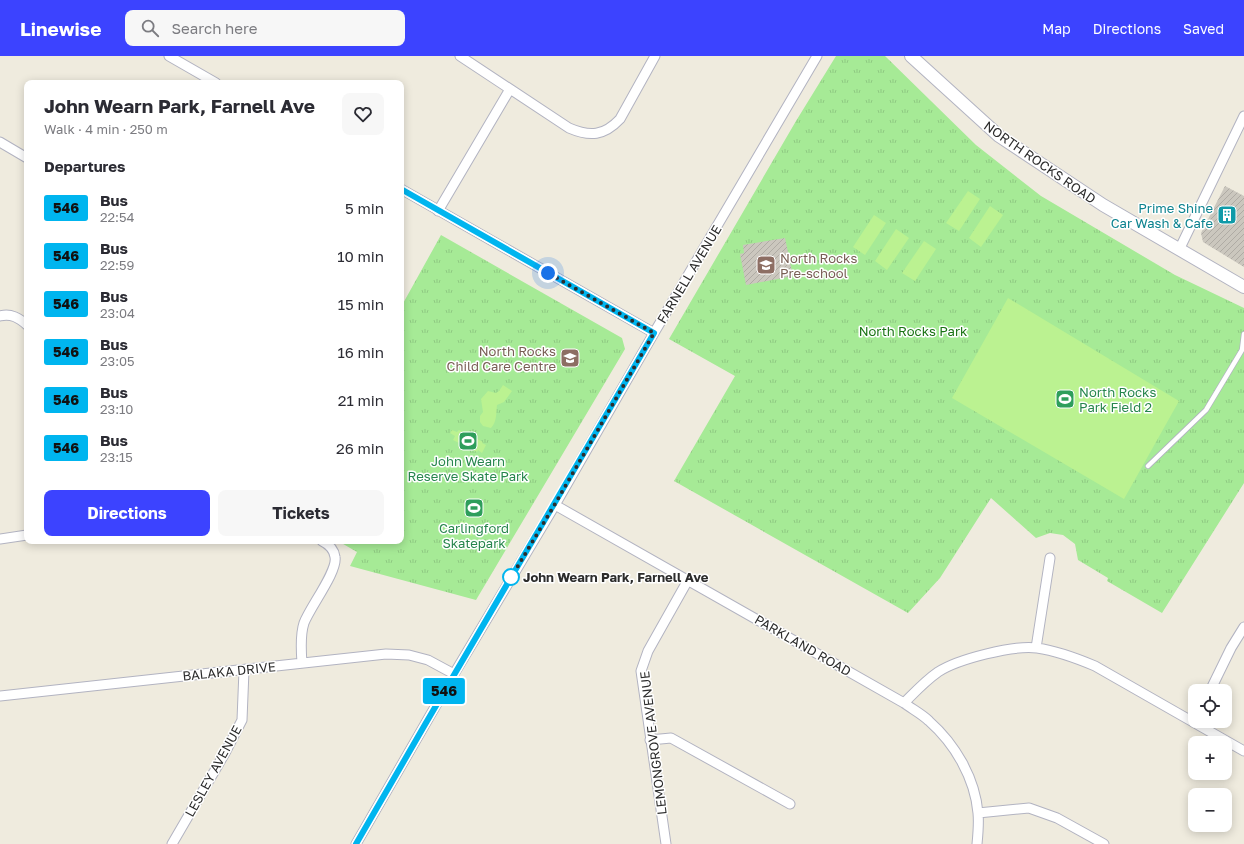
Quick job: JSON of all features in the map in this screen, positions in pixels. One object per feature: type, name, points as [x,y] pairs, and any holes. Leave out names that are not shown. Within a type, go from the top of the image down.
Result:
[{"type":"main road","name":"NORTH ROCKS ROAD","points":[[911,56],[999,136],[1090,197],[1244,287]]},
{"type":"street","points":[[168,56],[211,80]]},
{"type":"street","points":[[460,56],[569,128],[589,134],[599,133],[613,126],[620,119],[655,56]]},
{"type":"street","name":"FARNELL AVENUE","points":[[356,844],[454,674],[817,56]]},
{"type":"street","points":[[438,211],[510,89]]},
{"type":"street","points":[[1179,250],[1244,116]]},
{"type":"street","points":[[0,142],[24,156]]},
{"type":"street","points":[[404,191],[654,333]]},
{"type":"street","points":[[0,316],[11,315],[19,318],[24,322]]},
{"type":"street","name":"PARKLAND ROAD","points":[[555,504],[904,703],[928,720],[944,736],[961,759],[972,784],[978,813],[978,844]]},
{"type":"street","points":[[0,539],[24,535]]},
{"type":"street","points":[[302,663],[302,630],[304,624],[309,612],[332,573],[336,562],[330,547],[326,544]]},
{"type":"street","points":[[1036,648],[1050,558]]},
{"type":"street","name":"LEMONGROVE AVENUE","points":[[666,844],[650,740],[642,671],[648,651],[688,580]]},
{"type":"street","points":[[1213,684],[1231,648],[1244,628]]},
{"type":"street","points":[[904,703],[920,686],[938,671],[965,659],[996,651],[1036,648],[1070,655],[1095,666],[1188,718]]},
{"type":"street","name":"BALAKA DRIVE","points":[[0,696],[386,654],[409,655],[428,660],[454,674]]},
{"type":"street","name":"LESLEY AVENUE","points":[[172,844],[225,753],[242,720],[244,670]]},
{"type":"street","points":[[1205,728],[1244,751]]},
{"type":"street","points":[[650,740],[671,738],[790,804]]},
{"type":"street","points":[[978,813],[1029,808],[1057,818],[1104,844]]},
{"type":"lane","points":[[1148,466],[1206,410],[1242,350],[1244,334]]},
{"type":"green space","name":"North Rocks Park","points":[[836,56],[885,56],[976,145],[1041,196],[1175,275],[1244,308],[1244,483],[1162,613],[1107,581],[1108,578],[1078,560],[1075,544],[1063,535],[1050,533],[1036,538],[991,498],[940,578],[908,613],[674,481],[735,376],[669,339],[796,121]]},
{"type":"green space","points":[[968,191],[980,199],[959,231],[946,223]]},
{"type":"green space","points":[[990,206],[1003,215],[981,247],[969,238]]},
{"type":"green space","points":[[874,215],[886,223],[865,255],[853,247]]},
{"type":"green space","points":[[896,229],[909,238],[887,270],[875,261]]},
{"type":"green space","points":[[441,235],[622,338],[625,349],[476,600],[350,566],[357,552],[343,544],[404,544],[404,302]]},
{"type":"green space","points":[[924,241],[936,249],[915,281],[902,273]]},
{"type":"green space","name":"North Rocks Park Field 2","points":[[1008,298],[1179,401],[1124,499],[952,398]]},
{"type":"green space","points":[[503,385],[512,391],[504,402],[497,405],[493,426],[491,428],[483,426],[480,422],[480,416],[483,412],[481,399],[488,391],[496,393]]},
{"type":"green space","name":"John Wearn Reserve Skate Park","points":[[452,430],[457,432],[459,430],[483,442],[482,443],[486,445],[482,453],[453,440],[455,436],[450,433]]},
{"type":"green space","points":[[461,521],[475,527],[472,536],[457,531]]},
{"type":"building","name":"Prime Shine Car Wash & Cafe","points":[[1225,186],[1244,196],[1244,267],[1203,242],[1201,233]]},
{"type":"building","name":"North Rocks Pre-school","points":[[785,238],[793,276],[746,285],[740,254],[744,253],[743,245]]},
{"type":"bus line","name":"546","points":[[356,844],[654,333],[404,191]]},
{"type":"place","name":"Prime Shine Car Wash & Cafe","points":[[1227,215]]},
{"type":"place","name":"North Rocks Pre-school","points":[[766,265]]},
{"type":"place","name":"North Rocks Child Care Centre","points":[[570,358]]},
{"type":"place","name":"North Rocks Park Field 2","points":[[1065,399]]},
{"type":"place","name":"John Wearn Reserve Skate Park","points":[[468,441]]},
{"type":"place","name":"Carlingford Skatepark","points":[[474,508]]},
{"type":"place","name":"John Wearn Park, Farnell Ave","points":[[511,577]]},
{"type":"route","points":[[511,577],[509,581],[654,333],[548,273]]}]
